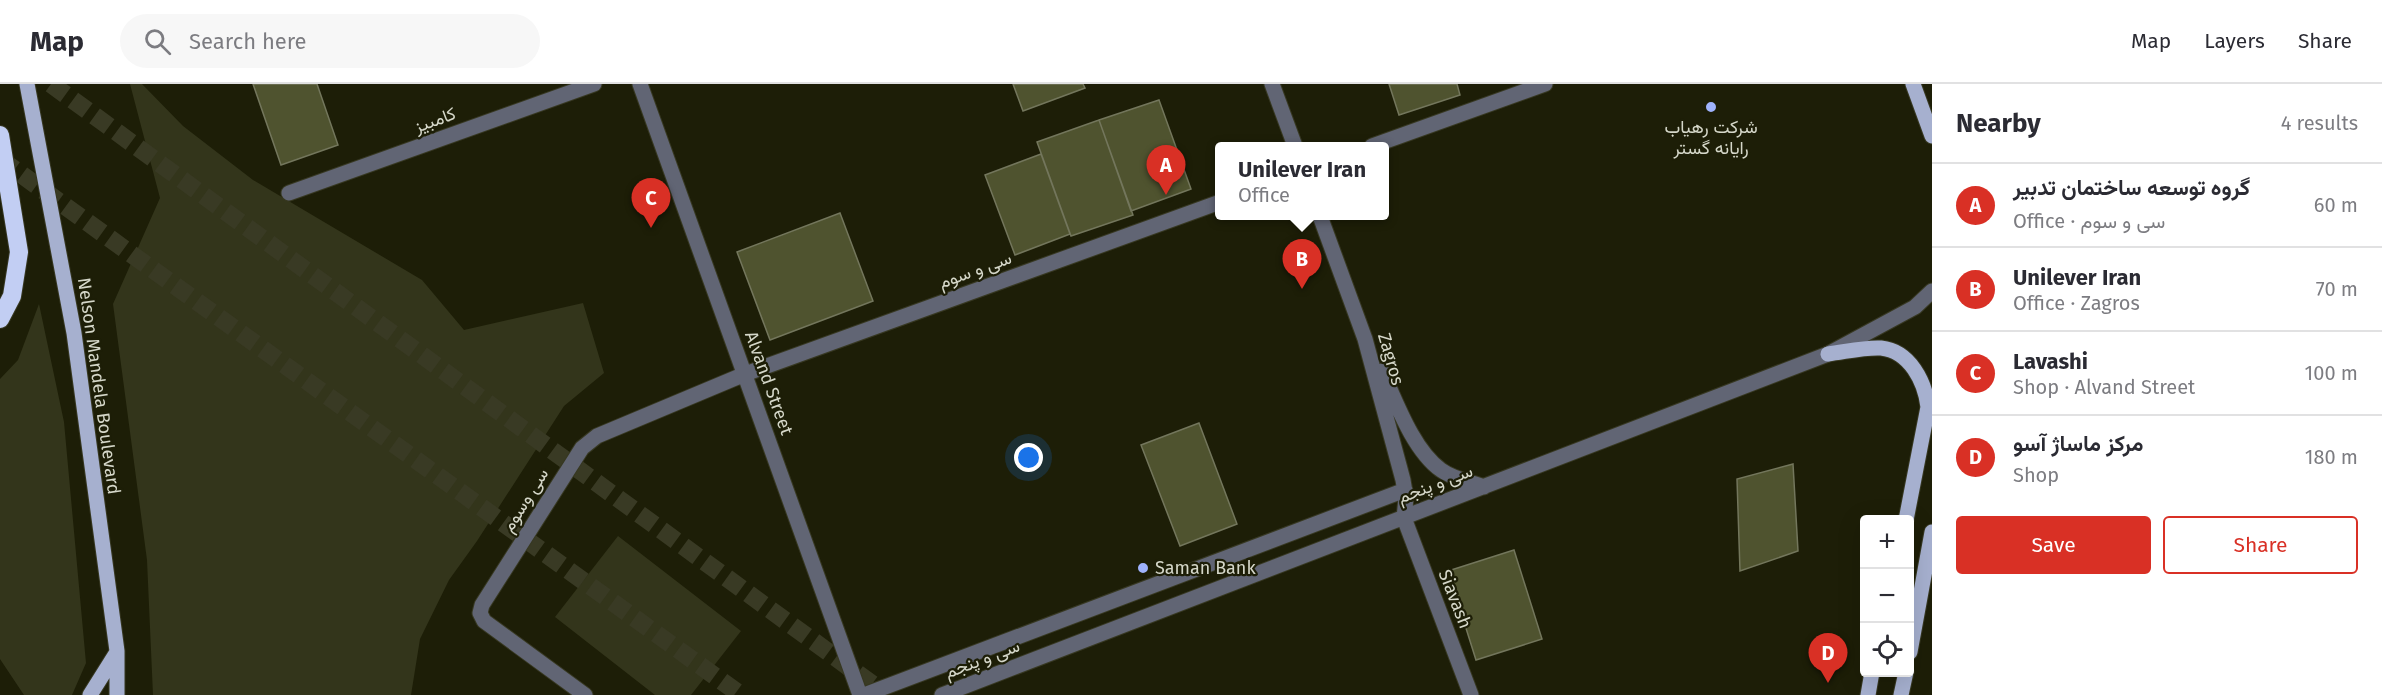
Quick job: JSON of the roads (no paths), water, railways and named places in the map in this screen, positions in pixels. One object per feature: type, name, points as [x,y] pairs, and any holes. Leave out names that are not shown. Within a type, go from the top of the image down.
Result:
[{"type":"highway","points":[[0,135],[19,252],[12,296],[0,319]]},
{"type":"main road","name":"Nelson Mandela Boulevard","points":[[27,84],[74,333],[117,651],[117,695]]},
{"type":"main road","points":[[1913,84],[1932,136]]},
{"type":"main road","points":[[1828,354],[1878,348],[1887,350],[1902,357],[1921,377],[1928,407],[1907,515]]},
{"type":"main road","points":[[1914,630],[1932,532]]},
{"type":"main road","points":[[90,695],[117,651]]},
{"type":"main road","points":[[1868,695],[1871,677]]},
{"type":"main road","points":[[1901,695],[1905,677]]},
{"type":"street","name":"کامبیز","points":[[289,193],[594,84]]},
{"type":"street","name":"Alvand Street","points":[[640,84],[862,695]]},
{"type":"street","points":[[1272,84],[1293,142]]},
{"type":"street","points":[[1386,142],[1545,84]]},
{"type":"street","name":"سی و سوم","points":[[745,374],[1215,204]]},
{"type":"street","name":"Zagros","points":[[1321,220],[1365,339],[1405,490],[1404,518]]},
{"type":"street","name":"سی و پنجم","points":[[942,695],[1828,354],[1915,307],[1932,291]]},
{"type":"street","points":[[1365,339],[1411,433],[1429,460],[1443,472],[1484,487]]},
{"type":"street","name":"سی وسوم","points":[[585,695],[484,621],[480,614],[483,604],[588,441],[745,374]]},
{"type":"street","name":"سی و پنجم","points":[[862,695],[1405,490]]},
{"type":"street","name":"Siavash","points":[[1404,518],[1471,695]]},
{"type":"tunnel","points":[[51,84],[887,695]]},
{"type":"tunnel","points":[[0,159],[741,695]]},
{"type":"place","name":"شرکت رهیاب رایانه گستر","points":[[1711,107]]},
{"type":"place","name":"گروه توسعه ساختمان تدبیر","points":[[1166,195]]},
{"type":"place","name":"Lavashi","points":[[651,228]]},
{"type":"place","name":"Unilever Iran","points":[[1302,289]]},
{"type":"place","name":"Saman Bank","points":[[1143,568]]},
{"type":"place","name":"مرکز ماساژ آسو","points":[[1828,683]]}]
